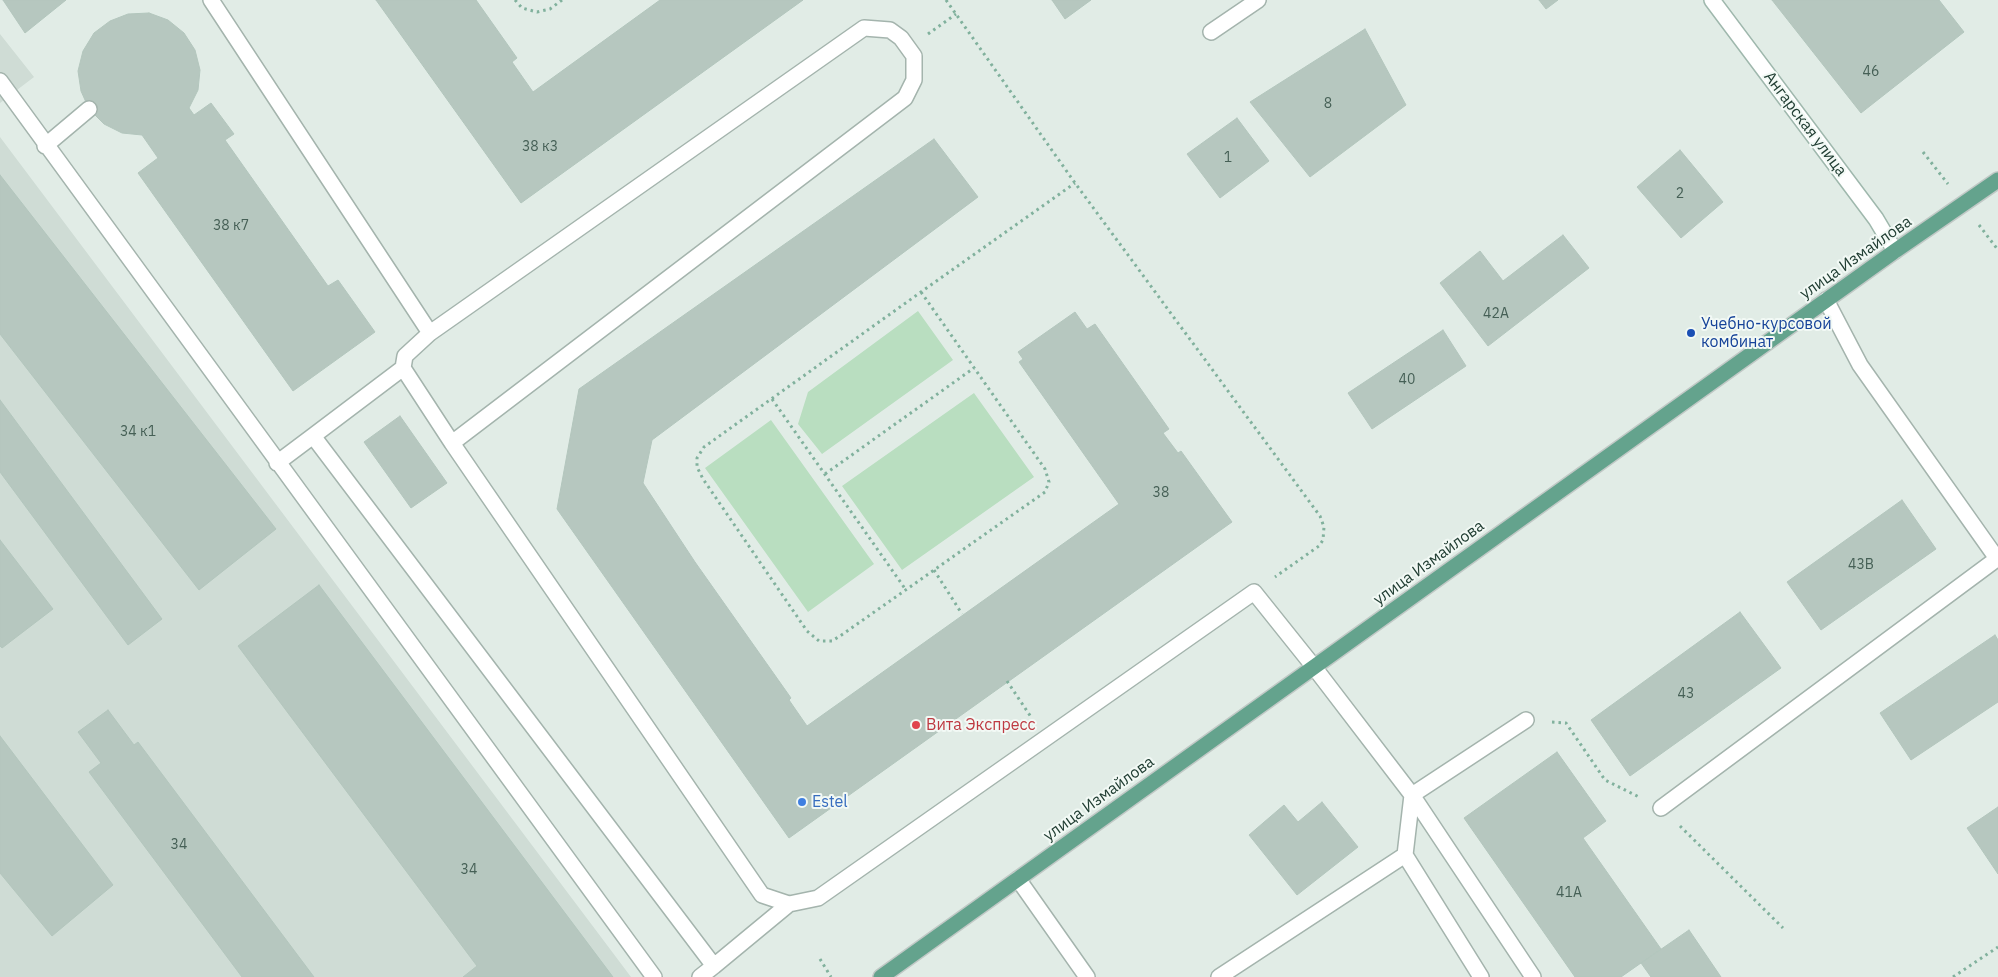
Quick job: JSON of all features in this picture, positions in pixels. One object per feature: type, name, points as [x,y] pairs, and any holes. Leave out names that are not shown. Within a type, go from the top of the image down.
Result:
[{"type":"main road","name":"улица Измайлова","points":[[881,977],[1826,300],[1998,180]]},
{"type":"street","points":[[211,0],[430,333]]},
{"type":"street","points":[[1211,32],[1258,0]]},
{"type":"street","name":"Ангарская улица","points":[[1712,0],[1876,219],[1895,251]]},
{"type":"street","points":[[452,443],[905,98],[914,80],[914,56],[901,38],[890,30],[864,28],[430,333],[405,356],[403,368],[452,443],[762,895],[790,904]]},
{"type":"street","points":[[0,82],[654,977]]},
{"type":"street","points":[[45,146],[89,109]]},
{"type":"street","points":[[1661,808],[1998,559],[1860,365],[1826,300]]},
{"type":"street","points":[[277,463],[403,368]]},
{"type":"street","points":[[314,436],[714,966]]},
{"type":"street","points":[[700,977],[790,904],[818,898],[1254,592],[1412,795],[1533,977]]},
{"type":"street","points":[[1412,795],[1526,720]]},
{"type":"street","points":[[1412,795],[1405,855],[1481,977]]},
{"type":"street","points":[[1219,977],[1405,855]]},
{"type":"street","points":[[1018,879],[1087,977]]},
{"type":"path","points":[[515,0],[522,8],[537,12],[550,9],[562,0]]},
{"type":"path","points":[[946,0],[1075,183],[1320,516],[1324,527],[1323,540],[1318,546],[1254,592]]},
{"type":"path","points":[[908,48],[956,14]]},
{"type":"path","points":[[921,292],[1045,469],[1049,482],[1045,492],[906,590],[832,641],[819,641],[807,631],[702,479],[697,467],[697,458],[704,447],[921,292],[1075,183]]},
{"type":"path","points":[[825,474],[974,368]]},
{"type":"path","points":[[772,399],[906,590]]},
{"type":"path","points":[[934,570],[962,614]]},
{"type":"path","points":[[1007,681],[1045,738]]},
{"type":"path","points":[[1953,977],[1998,947]]},
{"type":"path","points":[[820,959],[831,977]]},
{"type":"shaded area","points":[[0,34],[34,77],[0,103]]},
{"type":"shaded area","points":[[0,137],[631,977],[0,977]]},
{"type":"green space","points":[[918,311],[953,360],[822,454],[798,424],[808,392]]},
{"type":"green space","points":[[974,393],[1034,477],[902,570],[842,486]]},
{"type":"green space","points":[[771,420],[874,564],[808,612],[705,468]]},
{"type":"building","points":[[3,0],[66,0],[25,33]]},
{"type":"building","points":[[376,0],[476,0],[517,58],[512,62],[533,92],[660,0],[803,0],[521,203]]},
{"type":"building","points":[[1052,0],[1091,0],[1065,19]]},
{"type":"building","points":[[1539,0],[1558,0],[1546,9]]},
{"type":"building","points":[[1772,0],[1939,0],[1964,32],[1861,113]]},
{"type":"building","points":[[149,13],[168,20],[184,33],[195,50],[200,70],[198,90],[189,108],[194,115],[211,103],[234,134],[225,140],[328,286],[338,280],[375,332],[293,391],[138,173],[158,158],[142,135],[122,133],[104,124],[89,109],[81,91],[78,71],[83,51],[94,33],[110,21],[128,14]]},
{"type":"building","points":[[1365,29],[1406,105],[1310,177],[1250,102]]},
{"type":"building","points":[[1237,118],[1269,161],[1220,198],[1187,154]]},
{"type":"building","points":[[934,139],[978,197],[652,440],[643,483],[695,562],[791,698],[789,700],[807,726],[1119,504],[1019,362],[1023,359],[1018,352],[1075,312],[1087,329],[1095,324],[1169,429],[1163,433],[1178,453],[1181,451],[1232,522],[789,838],[557,509],[579,389]]},
{"type":"building","points":[[1680,150],[1723,202],[1681,238],[1637,187]]},
{"type":"building","points":[[0,175],[276,529],[199,590],[0,334]]},
{"type":"building","points":[[1563,235],[1589,268],[1488,346],[1440,283],[1480,251],[1503,281]]},
{"type":"building","points":[[1443,330],[1466,366],[1372,429],[1348,393]]},
{"type":"building","points":[[0,400],[162,619],[128,645],[0,472]]},
{"type":"building","points":[[400,416],[447,483],[411,508],[364,442]]},
{"type":"building","points":[[1902,500],[1936,549],[1821,630],[1787,582]]},
{"type":"building","points":[[0,540],[53,609],[2,648],[0,646]]},
{"type":"building","points":[[319,585],[613,977],[463,977],[477,966],[238,646]]},
{"type":"building","points":[[1740,612],[1781,668],[1630,776],[1591,720]]},
{"type":"building","points":[[1995,635],[1998,640],[1998,702],[1911,760],[1880,713]]},
{"type":"building","points":[[108,710],[134,745],[138,742],[314,977],[242,977],[89,772],[101,763],[78,732]]},
{"type":"building","points":[[0,736],[113,885],[52,936],[0,873]]},
{"type":"building","points":[[1557,752],[1606,821],[1583,838],[1661,949],[1621,977],[1575,977],[1464,818]]},
{"type":"building","points":[[1322,802],[1358,847],[1297,895],[1249,835],[1284,805],[1298,822]]},
{"type":"building","points":[[1998,807],[1998,874],[1967,828]]},
{"type":"building","points":[[1689,930],[1721,977],[1651,977],[1641,963]]},
{"type":"place","name":"Учебно-курсовой комбинат","points":[[1691,333]]},
{"type":"place","name":"Вита Экспресс","points":[[916,725]]},
{"type":"place","name":"Estel","points":[[802,802]]}]
